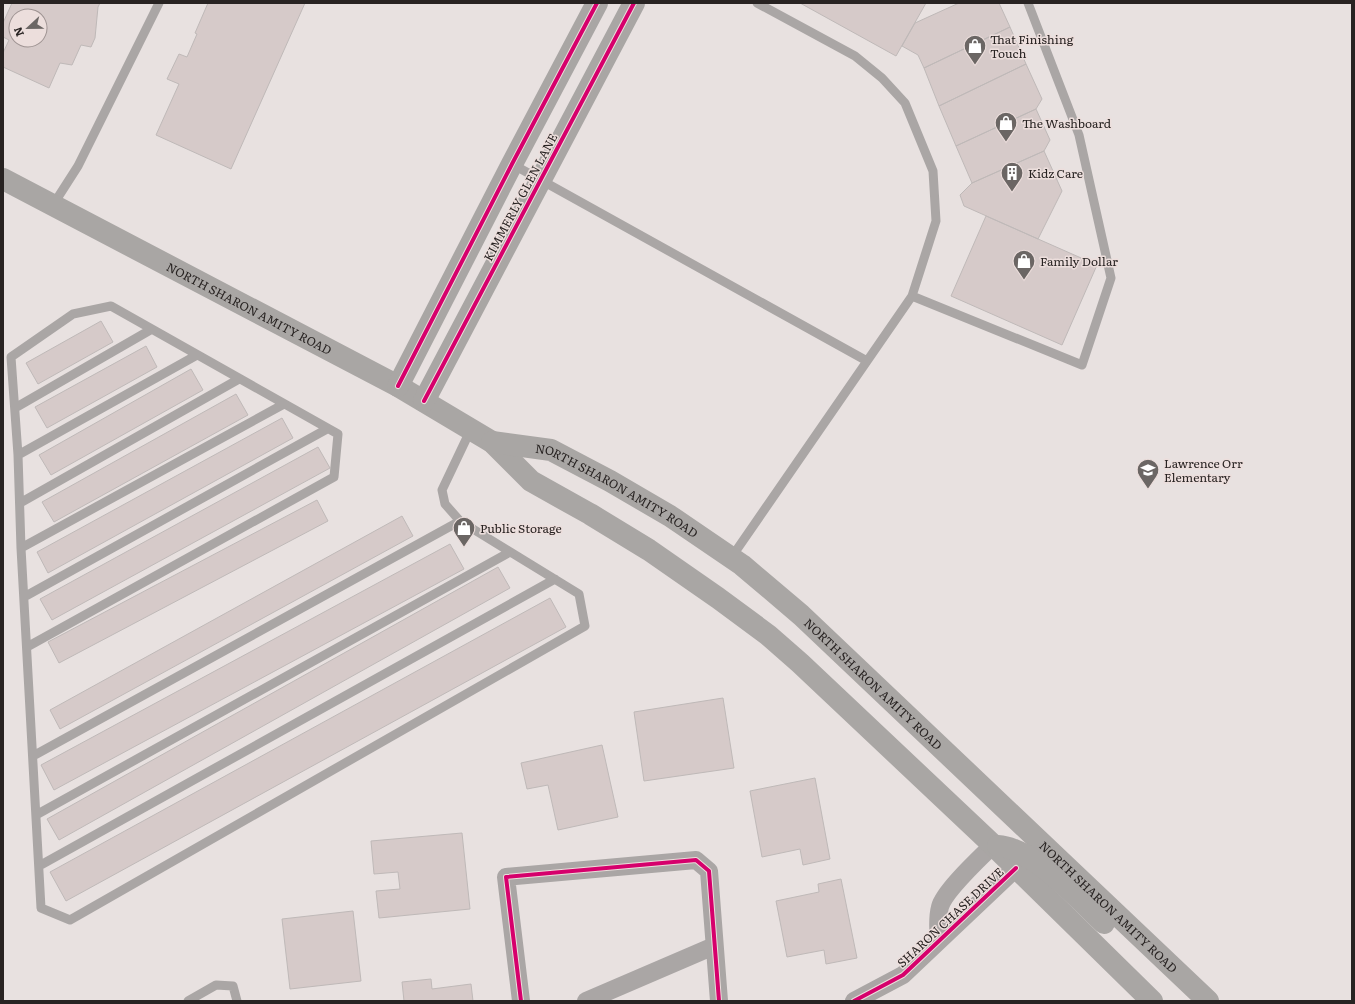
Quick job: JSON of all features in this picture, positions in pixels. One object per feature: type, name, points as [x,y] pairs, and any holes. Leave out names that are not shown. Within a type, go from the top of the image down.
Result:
[{"type":"main road","name":"KIMMERLY GLEN LANE","points":[[398,386],[597,3]]},
{"type":"main road","name":"KIMMERLY GLEN LANE","points":[[424,401],[634,3]]},
{"type":"main road","name":"NORTH SHARON AMITY ROAD","points":[[3,179],[424,401],[492,442],[531,481],[590,514],[649,550],[718,598],[768,635],[993,845],[1152,1001]]},
{"type":"main road","name":"NORTH SHARON AMITY ROAD","points":[[492,442],[551,450],[610,481],[670,516],[742,565],[801,615],[1208,1001]]},
{"type":"main road","points":[[993,845],[1006,846],[1016,850],[1044,867],[1122,940],[1168,964]]},
{"type":"street","name":"SHARON CHASE DRIVE","points":[[939,941],[938,919],[940,906],[945,895],[993,845]]},
{"type":"street","points":[[521,1001],[506,877],[696,860],[709,871],[719,1001]]},
{"type":"street","name":"SHARON CHASE DRIVE","points":[[854,1001],[903,975],[1016,868]]},
{"type":"street","points":[[586,1001],[714,946]]},
{"type":"lane","points":[[53,205],[78,166],[159,3]]},
{"type":"lane","points":[[731,558],[912,296],[936,221],[933,171],[905,103],[882,78],[855,56],[757,3]]},
{"type":"lane","points":[[912,296],[1082,365],[1111,278],[1079,135],[1028,3]]},
{"type":"lane","points":[[512,164],[867,360]]},
{"type":"lane","points":[[27,647],[334,477],[338,434],[111,306],[73,314],[11,357],[18,455],[21,548],[41,908],[70,920],[586,626],[579,594],[460,521],[445,504],[442,490],[471,429]]},
{"type":"lane","points":[[15,408],[152,330]]},
{"type":"lane","points":[[18,455],[197,355]]},
{"type":"lane","points":[[20,503],[239,379]]},
{"type":"lane","points":[[21,548],[284,404]]},
{"type":"lane","points":[[24,597],[327,429]]},
{"type":"lane","points":[[33,756],[460,521]]},
{"type":"lane","points":[[36,815],[510,552]]},
{"type":"lane","points":[[39,866],[555,579]]},
{"type":"lane","points":[[188,1001],[216,985],[233,986],[237,1001]]},
{"type":"building","points":[[12,3],[100,3],[98,7],[95,38],[91,47],[81,45],[72,65],[60,63],[49,88],[3,67],[3,53],[8,42],[8,48],[48,48],[48,8],[10,8]]},
{"type":"building","points":[[208,3],[305,3],[231,169],[156,135],[179,84],[167,79],[179,54],[187,57],[197,34],[195,33]]},
{"type":"building","points":[[800,3],[926,3],[896,56]]},
{"type":"building","points":[[959,3],[999,3],[1010,27],[924,68],[918,55],[902,46],[915,23]]},
{"type":"building","points":[[8,12],[8,40],[3,37],[3,23]]},
{"type":"building","name":"That Finishing Touch","points":[[1010,27],[1026,64],[939,106],[924,68]]},
{"type":"building","points":[[1026,64],[1042,99],[1036,109],[956,146],[939,106]]},
{"type":"building","name":"The Washboard","points":[[1036,109],[1050,140],[1044,151],[972,183],[956,146]]},
{"type":"building","name":"Kidz Care","points":[[1044,151],[1062,191],[1038,239],[964,206],[960,195],[972,183]]},
{"type":"building","name":"Family Dollar","points":[[986,216],[1097,265],[1062,345],[951,296]]},
{"type":"building","points":[[101,321],[113,342],[38,384],[26,363]]},
{"type":"building","points":[[146,346],[157,367],[47,428],[35,407]]},
{"type":"building","points":[[191,369],[203,390],[51,475],[39,455]]},
{"type":"building","points":[[236,394],[248,415],[54,522],[42,502]]},
{"type":"building","points":[[282,418],[293,438],[48,573],[37,552]]},
{"type":"building","points":[[318,447],[330,468],[52,620],[40,599]]},
{"type":"building","points":[[317,500],[328,521],[59,663],[48,642]]},
{"type":"building","points":[[402,516],[413,536],[60,729],[50,710]]},
{"type":"building","points":[[450,544],[464,569],[54,790],[41,765]]},
{"type":"building","points":[[498,567],[510,588],[59,840],[47,819]]},
{"type":"building","points":[[550,598],[566,627],[66,901],[50,872]]},
{"type":"building","points":[[723,698],[734,768],[644,781],[634,712]]},
{"type":"building","points":[[602,745],[618,817],[558,830],[548,785],[527,789],[521,763]]},
{"type":"building","points":[[815,778],[830,859],[803,865],[800,849],[762,857],[750,791]]},
{"type":"building","points":[[462,833],[470,909],[379,918],[376,891],[400,889],[398,872],[374,874],[371,841]]},
{"type":"building","points":[[841,879],[857,958],[826,964],[824,950],[787,957],[776,901],[819,892],[818,884]]},
{"type":"building","points":[[353,911],[361,981],[290,989],[282,919]]},
{"type":"building","points":[[431,979],[432,989],[471,984],[473,1001],[404,1001],[402,982]]},
{"type":"cycle path","points":[[398,386],[597,3]]},
{"type":"cycle path","points":[[424,401],[634,3]]},
{"type":"cycle path","points":[[521,1001],[506,877],[696,860],[709,871],[719,1001]]},
{"type":"cycle path","points":[[854,1001],[903,975],[1016,868]]},
{"type":"place","name":"That Finishing Touch","points":[[975,66]]},
{"type":"place","name":"The Washboard","points":[[1006,142]]},
{"type":"place","name":"Kidz Care","points":[[1012,192]]},
{"type":"place","name":"Family Dollar","points":[[1024,280]]},
{"type":"place","name":"Lawrence Orr Elementary","points":[[1148,490]]},
{"type":"place","name":"Public Storage","points":[[464,548]]}]
